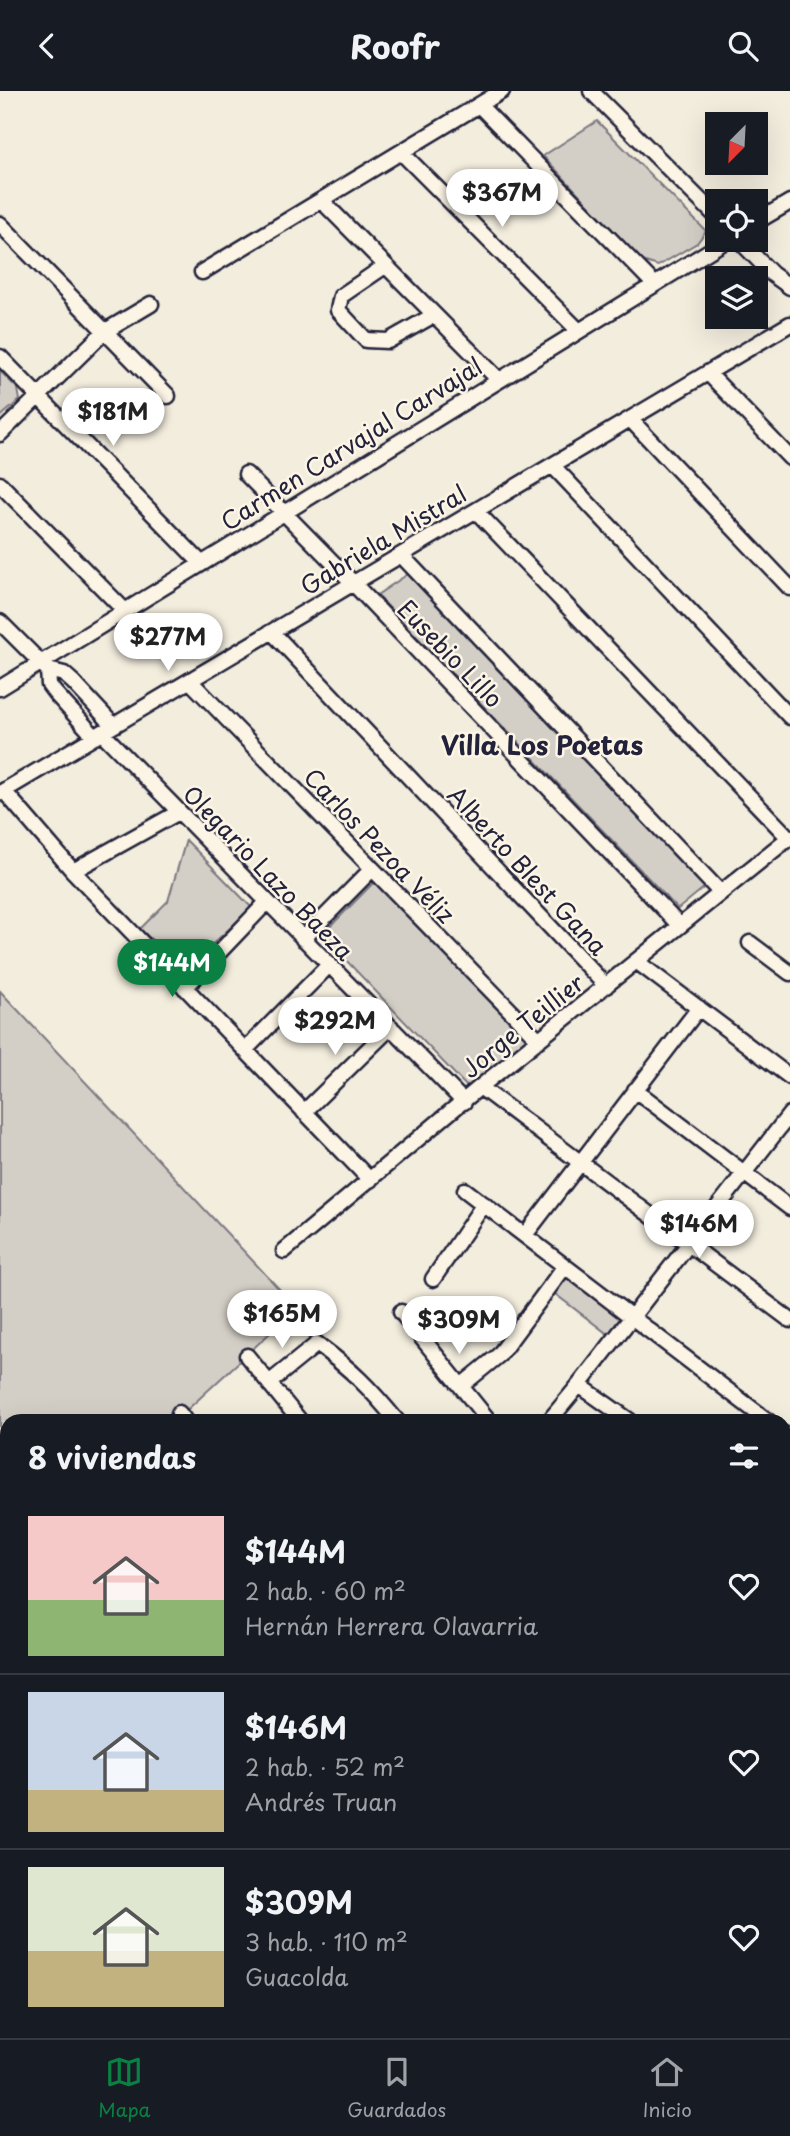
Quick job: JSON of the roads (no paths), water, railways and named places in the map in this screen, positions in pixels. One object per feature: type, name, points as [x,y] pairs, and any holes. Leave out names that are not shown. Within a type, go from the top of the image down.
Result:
[{"type":"street","points":[[202,272],[502,91]]},
{"type":"street","points":[[591,91],[705,205]]},
{"type":"street","points":[[479,105],[654,284]]},
{"type":"street","points":[[401,152],[578,330]]},
{"type":"street","points":[[321,200],[498,379]]},
{"type":"street","points":[[768,215],[790,202]]},
{"type":"street","points":[[0,224],[168,396]]},
{"type":"street","name":"Carmen Carvajal Carvajal","points":[[0,688],[44,667],[124,611],[707,252]]},
{"type":"street","points":[[751,252],[772,274],[790,287]]},
{"type":"street","points":[[385,266],[341,296],[338,310],[366,340],[388,341],[434,314]]},
{"type":"street","points":[[0,434],[104,332],[150,304]]},
{"type":"street","name":"Gabriela Mistral","points":[[2,792],[789,327]]},
{"type":"street","points":[[0,357],[201,563]]},
{"type":"street","points":[[708,373],[790,458]]},
{"type":"street","points":[[630,419],[790,588]]},
{"type":"street","points":[[552,465],[790,717]]},
{"type":"street","name":"Eusebio Lillo","points":[[246,474],[679,925]]},
{"type":"street","points":[[0,484],[124,611]]},
{"type":"street","points":[[476,511],[790,837]]},
{"type":"street","name":"Eusebio Lillo","points":[[401,555],[720,893]]},
{"type":"street","points":[[0,622],[44,667],[64,674],[104,731]]},
{"type":"street","name":"Alberto Blest Gana","points":[[272,632],[606,986]]},
{"type":"street","points":[[44,667],[49,685],[55,693],[104,731]]},
{"type":"street","name":"Carlos Pezoa Véliz","points":[[190,681],[539,1040]]},
{"type":"street","name":"Olegario Lazo Baeza","points":[[104,731],[179,812],[464,1102]]},
{"type":"street","points":[[2,792],[73,871],[370,1180]]},
{"type":"street","points":[[73,871],[179,812]]},
{"type":"street","name":"Jorge Teillier","points":[[284,1251],[480,1087],[790,837]]},
{"type":"street","points":[[303,939],[372,869]]},
{"type":"street","points":[[185,988],[267,902]]},
{"type":"street","points":[[750,943],[790,973]]},
{"type":"street","points":[[636,961],[790,1077]]},
{"type":"street","points":[[245,1051],[329,965]]},
{"type":"street","points":[[525,1235],[699,1008]]},
{"type":"street","points":[[304,1112],[391,1027]]},
{"type":"street","points":[[480,1087],[790,1320]]},
{"type":"street","points":[[635,1090],[790,1208]]},
{"type":"street","points":[[555,1414],[790,1114]]},
{"type":"street","points":[[464,1191],[759,1414]]},
{"type":"street","points":[[433,1279],[484,1204]]},
{"type":"street","points":[[461,1386],[499,1355],[565,1266]]},
{"type":"street","points":[[401,1313],[483,1414]]},
{"type":"street","points":[[269,1383],[317,1344],[366,1383],[391,1414]]},
{"type":"street","points":[[247,1356],[294,1414]]},
{"type":"street","points":[[579,1385],[620,1414]]},
{"type":"district","name":"Villa Los Poetas","points":[[542,744]]}]
